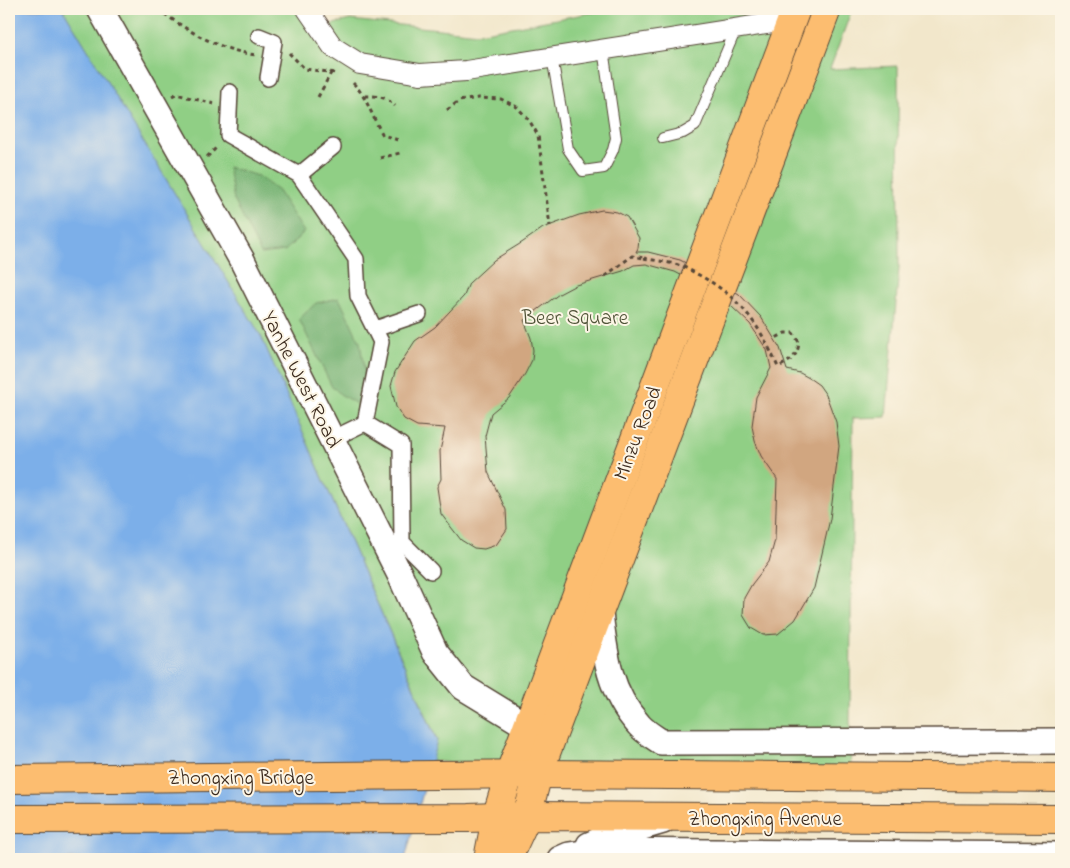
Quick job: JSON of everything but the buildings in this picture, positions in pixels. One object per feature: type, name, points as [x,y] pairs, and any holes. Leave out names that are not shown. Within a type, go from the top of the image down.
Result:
[{"type":"main road","name":"Minzu Road","points":[[507,859],[526,816],[538,774],[827,9]]},
{"type":"main road","name":"Minzu Road","points":[[488,859],[496,818],[509,775],[794,14]]},
{"type":"main road","name":"Zhongxing Avenue","points":[[473,775],[1061,778]]},
{"type":"main road","name":"Zhongxing Bridge","points":[[9,779],[473,775]]},
{"type":"main road","name":"Zhongxing Avenue","points":[[468,818],[526,816],[1061,819]]},
{"type":"main road","name":"Zhongxing Bridge","points":[[9,819],[468,818]]},
{"type":"street","name":"Yanhe West Road","points":[[100,9],[243,262],[401,577],[435,652],[464,687],[527,726]]},
{"type":"street","points":[[307,9],[333,47],[360,64],[420,74],[466,70],[736,29],[794,14]]},
{"type":"street","points":[[259,36],[274,42],[268,78]]},
{"type":"street","points":[[230,100],[228,135],[299,175],[356,259],[358,296],[381,342],[365,423]]},
{"type":"street","points":[[299,175],[333,147]]},
{"type":"street","points":[[375,329],[419,314]]},
{"type":"street","points":[[332,440],[365,423]]},
{"type":"street","points":[[365,423],[401,445],[402,542],[431,571]]},
{"type":"street","points":[[600,613],[607,666],[617,695],[640,726],[661,742],[1061,741]]},
{"type":"street","points":[[654,775],[661,742]]},
{"type":"street","points":[[564,857],[605,838],[675,817]]},
{"type":"street","points":[[564,857],[596,851],[1061,855]]},
{"type":"lane","points":[[662,138],[683,134],[695,126],[736,29]]},
{"type":"lane","points":[[552,57],[568,149],[583,171],[604,168],[613,150],[616,138],[603,49]]},
{"type":"path","points":[[158,9],[186,29],[210,42],[240,53],[271,57]]},
{"type":"path","points":[[287,51],[305,69],[339,74]]},
{"type":"path","points":[[318,97],[343,54]]},
{"type":"path","points":[[352,82],[364,96],[383,135],[401,141]]},
{"type":"path","points":[[155,106],[176,94],[230,100]]},
{"type":"path","points":[[364,96],[381,96],[388,99],[395,106]]},
{"type":"path","points":[[447,110],[459,101],[479,98],[501,99],[517,107],[529,120],[538,135],[550,226]]},
{"type":"path","points":[[193,172],[228,135]]},
{"type":"path","points":[[380,158],[400,153]]},
{"type":"path","points":[[605,276],[632,256],[682,266],[710,281],[743,307],[760,330],[778,367],[794,358],[798,351],[799,342],[793,333],[785,333],[774,339]]},
{"type":"green space","name":"Beer Square","points":[[63,9],[313,9],[325,26],[350,20],[479,33],[612,9],[852,9],[830,69],[898,66],[899,268],[886,417],[853,418],[851,777],[597,775],[431,761],[437,740],[261,336]]},
{"type":"green space","points":[[228,167],[258,176],[278,191],[304,232],[285,251],[261,254],[234,200]]},
{"type":"green space","points":[[339,298],[360,342],[365,375],[358,405],[340,394],[331,385],[299,319],[316,303]]},
{"type":"water","points":[[9,9],[63,9],[261,336],[437,741],[405,859],[9,859]]}]
